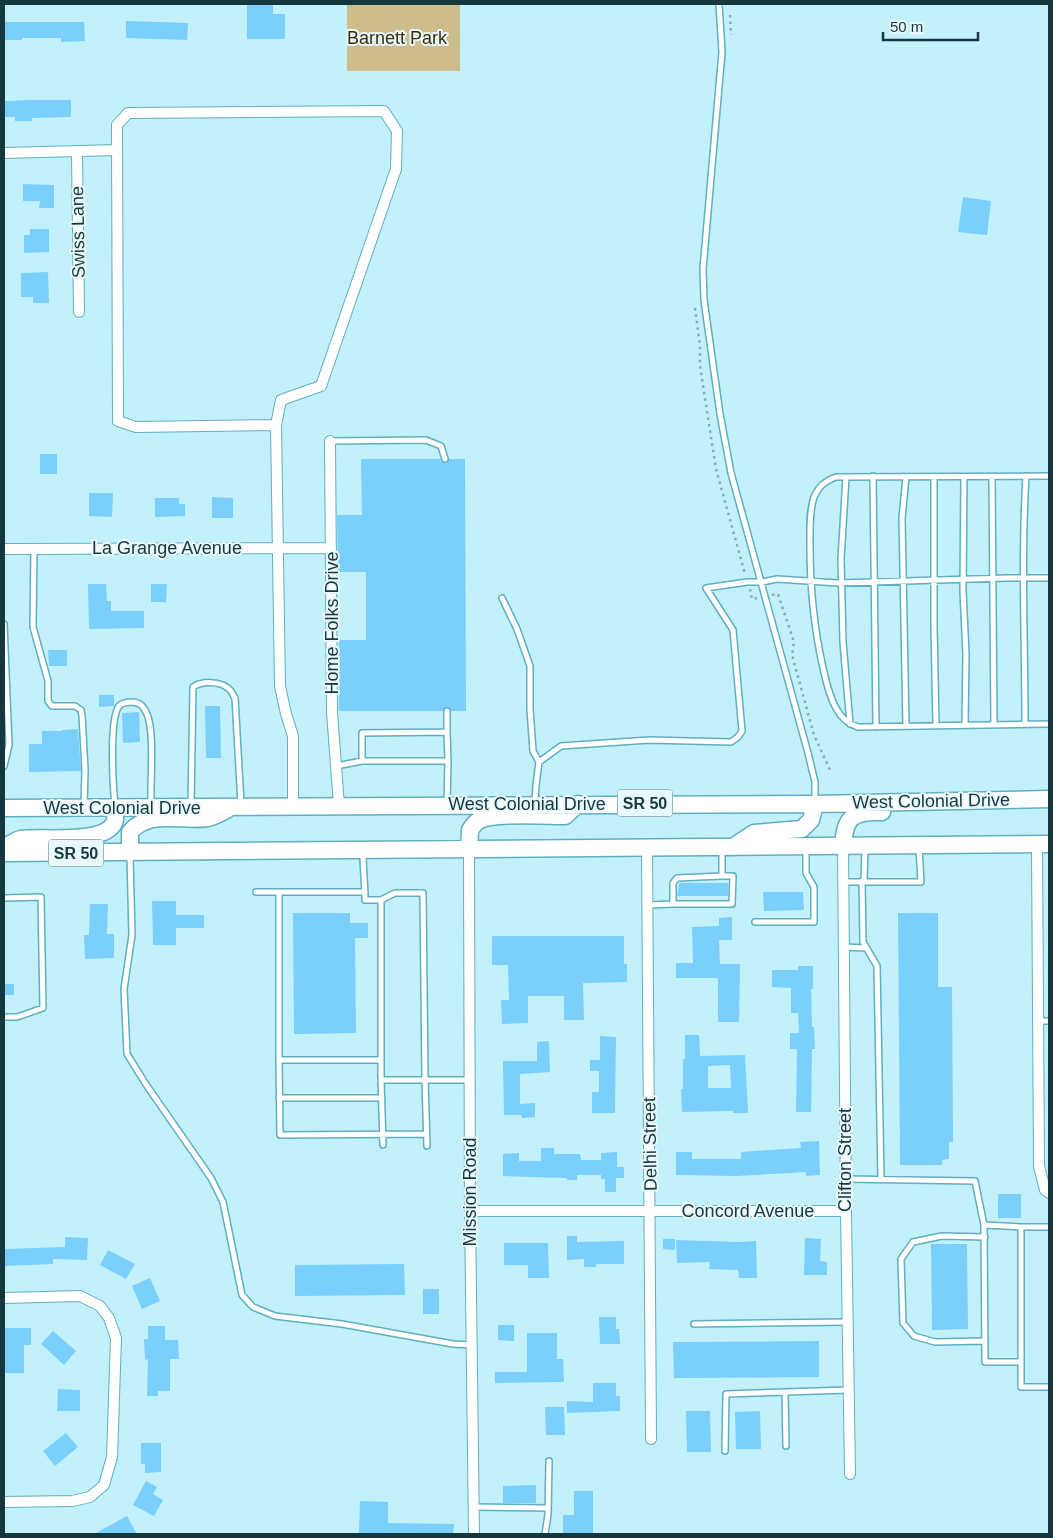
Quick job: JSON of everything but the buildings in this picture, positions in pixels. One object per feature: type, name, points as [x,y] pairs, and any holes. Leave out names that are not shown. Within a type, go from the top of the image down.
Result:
[{"type":"highway","name":"West Colonial Drive","points":[[4,808],[815,804],[1049,799]]},
{"type":"highway","points":[[843,846],[844,829],[848,821],[856,815],[873,812],[931,812],[946,801]]},
{"type":"highway","points":[[469,850],[470,830],[478,821],[488,817],[503,816],[564,816],[578,804]]},
{"type":"highway","points":[[728,847],[754,833],[802,829],[811,820],[815,804]]},
{"type":"highway","points":[[130,853],[130,832],[136,824],[158,818],[208,818],[237,807]]},
{"type":"highway","points":[[4,848],[19,839],[91,836],[107,831],[114,822],[115,808]]},
{"type":"highway","name":"SR 50","points":[[4,853],[1043,844]]},
{"type":"street","points":[[276,425],[136,427],[118,421],[117,125],[128,113],[384,111],[397,131],[396,169],[321,386],[281,400],[276,425],[280,686],[293,736],[293,806]]},
{"type":"street","points":[[4,153],[117,150]]},
{"type":"street","name":"Swiss Lane","points":[[77,152],[79,312]]},
{"type":"street","name":"Home Folks Drive","points":[[330,441],[332,712],[339,806]]},
{"type":"street","name":"La Grange Avenue","points":[[4,549],[331,548]]},
{"type":"street","points":[[1043,844],[1038,1021],[1039,1166],[1045,1190],[1049,1193]]},
{"type":"street","name":"Clifton Street","points":[[843,846],[845,1179],[850,1474]]},
{"type":"street","name":"Delhi Street","points":[[647,848],[651,1210],[651,1439]]},
{"type":"street","name":"Mission Road","points":[[469,850],[470,1210],[474,1534]]},
{"type":"street","name":"Concord Avenue","points":[[470,1210],[846,1210]]},
{"type":"street","points":[[4,1298],[80,1296],[100,1306],[109,1318],[116,1338],[112,1457],[104,1485],[90,1497],[72,1502],[4,1502]]},
{"type":"lane","points":[[719,4],[722,52],[703,268],[704,300],[720,414],[731,473],[808,753],[815,782],[815,804]]},
{"type":"lane","points":[[330,441],[426,440],[441,446],[445,459]]},
{"type":"lane","points":[[1049,476],[873,476],[826,480],[815,496],[810,525],[810,582],[818,645],[828,689],[835,708],[842,718],[858,727],[1049,724]]},
{"type":"lane","points":[[873,476],[876,727]]},
{"type":"lane","points":[[1025,724],[1023,578],[1026,476]]},
{"type":"lane","points":[[846,477],[841,559],[843,642],[850,724]]},
{"type":"lane","points":[[906,477],[902,518],[905,582],[906,726]]},
{"type":"lane","points":[[934,477],[936,726]]},
{"type":"lane","points":[[964,477],[965,725]]},
{"type":"lane","points":[[992,477],[994,725]]},
{"type":"lane","points":[[34,549],[33,627],[48,681],[48,702],[52,706],[75,706],[81,710],[84,808]]},
{"type":"lane","points":[[539,762],[561,746],[649,740],[732,742],[738,737],[742,731],[733,630],[706,588],[777,579],[842,583],[1049,578]]},
{"type":"lane","points":[[502,598],[517,629],[530,666],[530,709],[533,743],[534,752],[539,762],[535,804]]},
{"type":"lane","points":[[4,624],[9,745],[4,766]]},
{"type":"lane","points":[[191,807],[193,687],[205,683],[220,684],[228,688],[235,698],[240,776],[237,807]]},
{"type":"lane","points":[[115,808],[114,723],[119,706],[127,702],[141,705],[149,718],[151,808]]},
{"type":"lane","points":[[447,710],[448,805]]},
{"type":"lane","points":[[362,761],[362,733],[448,732]]},
{"type":"lane","points":[[336,766],[362,761],[448,761]]},
{"type":"lane","points":[[865,846],[862,942],[877,966],[882,1179]]},
{"type":"lane","points":[[843,882],[921,882],[919,846]]},
{"type":"lane","points":[[722,876],[728,847]]},
{"type":"lane","points":[[755,922],[814,922],[814,886],[806,873],[806,847]]},
{"type":"lane","points":[[363,850],[365,900],[381,900],[395,893],[424,893],[427,1146]]},
{"type":"lane","points":[[130,853],[132,935],[124,989],[127,1054],[146,1086],[212,1178],[223,1202],[242,1295],[253,1307],[275,1316],[342,1324],[453,1344],[472,1345]]},
{"type":"lane","points":[[647,905],[732,904],[733,876],[680,877],[675,879],[673,882],[673,904]]},
{"type":"lane","points":[[256,892],[365,892]]},
{"type":"lane","points":[[279,892],[280,1135],[426,1134]]},
{"type":"lane","points":[[4,898],[41,897],[43,1008],[17,1017],[4,1017]]},
{"type":"lane","points":[[381,900],[383,1145]]},
{"type":"lane","points":[[844,948],[865,948]]},
{"type":"lane","points":[[1038,1021],[1049,1021]]},
{"type":"lane","points":[[279,1060],[381,1060]]},
{"type":"lane","points":[[381,1080],[470,1080]]},
{"type":"lane","points":[[279,1098],[382,1098]]},
{"type":"lane","points":[[845,1179],[975,1181],[985,1237],[985,1362],[1021,1362]]},
{"type":"lane","points":[[984,1225],[1049,1227]]},
{"type":"lane","points":[[1020,1227],[1021,1386],[1049,1387]]},
{"type":"lane","points":[[985,1237],[942,1236],[913,1242],[901,1259],[903,1323],[914,1336],[935,1342],[985,1342]]},
{"type":"lane","points":[[694,1324],[848,1322]]},
{"type":"lane","points":[[725,1451],[726,1394],[849,1390]]},
{"type":"lane","points":[[785,1392],[786,1446]]},
{"type":"lane","points":[[545,1534],[548,1508],[549,1461]]},
{"type":"lane","points":[[474,1507],[548,1508]]},
{"type":"path","points":[[729,12],[731,38]]},
{"type":"path","points":[[695,305],[700,346],[700,366],[716,468],[752,599],[778,594],[794,642],[792,655],[814,735],[830,770]]},
{"type":"green space","name":"Barnett Park","points":[[347,4],[460,4],[460,71],[347,71]]}]
